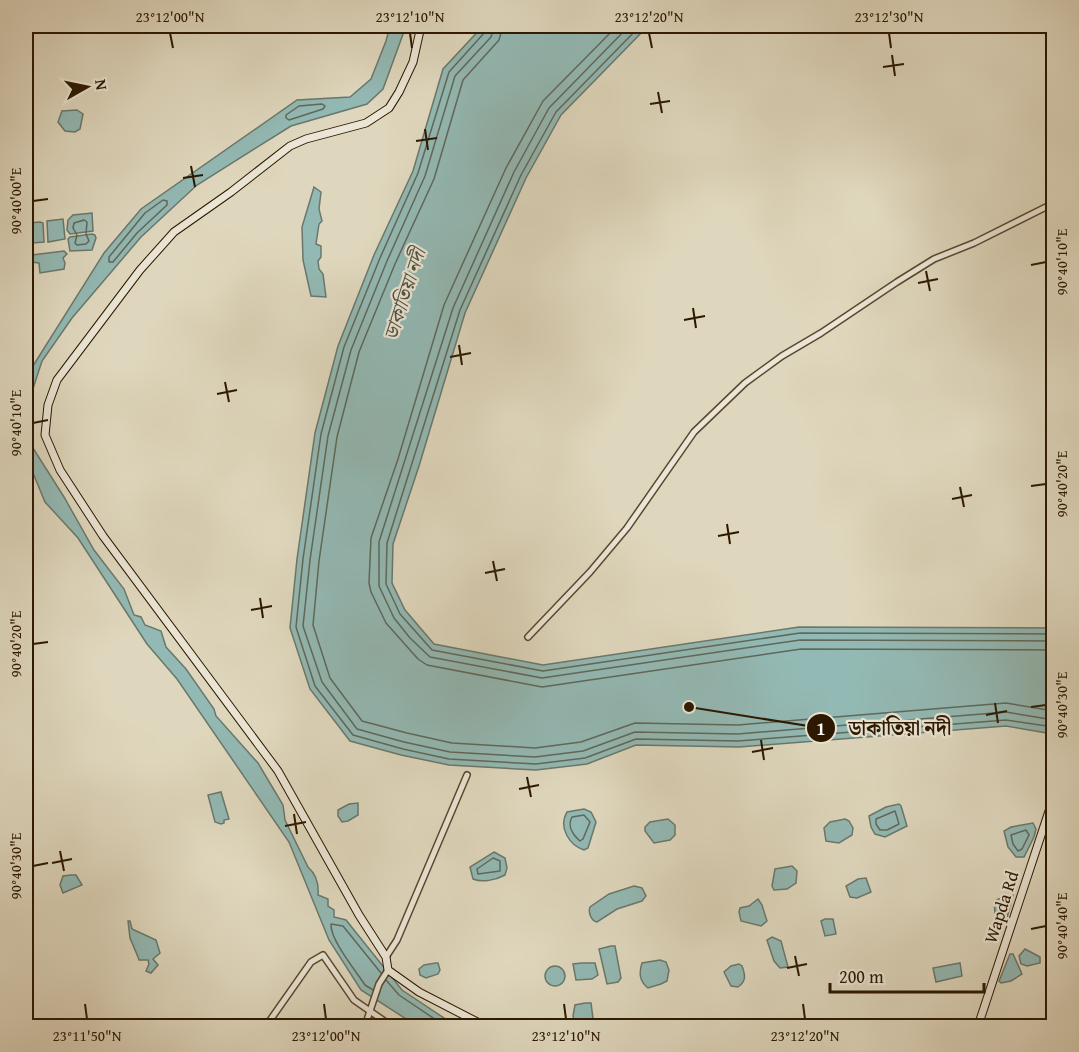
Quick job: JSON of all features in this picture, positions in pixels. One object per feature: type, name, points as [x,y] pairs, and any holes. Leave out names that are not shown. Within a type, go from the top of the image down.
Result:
[{"type":"main road","points":[[421,26],[413,62],[389,108],[366,123],[306,139],[290,146],[231,192],[174,232],[140,270],[57,380],[48,405],[45,435],[60,470],[103,536],[278,771],[359,915],[386,957],[388,970],[419,992],[485,1026]]},
{"type":"main road","name":"Wapda Rd","points":[[978,1026],[1053,796]]},
{"type":"street","points":[[528,638],[590,572],[627,528],[694,432],[745,383],[782,356],[934,259],[974,243],[1053,203]]},
{"type":"street","points":[[386,957],[397,940],[467,774]]},
{"type":"street","points":[[266,1026],[311,962],[323,955],[354,1000],[390,1025]]},
{"type":"street","points":[[365,1026],[379,984],[388,970]]},
{"type":"water","points":[[390,26],[406,26],[383,89],[367,104],[291,126],[197,185],[141,237],[72,318],[42,361],[28,404],[26,431],[26,377],[104,253],[141,209],[297,100],[350,97],[371,79]]},
{"type":"water","points":[[483,26],[648,26],[561,115],[526,178],[465,313],[393,544],[392,583],[405,610],[434,644],[543,665],[799,627],[1053,628],[1053,734],[1006,726],[739,747],[636,745],[587,764],[536,770],[449,765],[350,741],[310,689],[290,628],[297,559],[315,433],[338,346],[374,255],[413,171],[443,69]]},
{"type":"water","points":[[77,110],[83,114],[80,129],[75,132],[65,131],[58,122],[62,111]]},
{"type":"water","points":[[314,187],[321,192],[319,209],[322,221],[319,224],[316,244],[321,246],[321,257],[318,261],[319,269],[323,274],[326,297],[311,296],[303,260],[302,227]]},
{"type":"water","points":[[92,213],[93,231],[70,234],[67,230],[68,220],[73,215]]},
{"type":"water","points":[[63,219],[65,239],[48,242],[47,221]]},
{"type":"water","points":[[29,223],[43,223],[44,242],[32,243]]},
{"type":"water","points":[[92,234],[96,238],[92,250],[70,251],[68,239],[70,237]]},
{"type":"water","points":[[64,251],[67,254],[63,258],[64,269],[40,273],[39,263],[31,262],[32,255]]},
{"type":"water","points":[[26,437],[94,550],[124,589],[134,615],[141,617],[145,625],[161,631],[166,647],[186,669],[214,709],[216,716],[258,763],[283,805],[285,820],[308,867],[314,873],[318,895],[328,899],[328,906],[334,910],[334,917],[346,920],[402,990],[456,1026],[417,1026],[361,990],[329,940],[289,842],[177,679],[147,644],[78,538],[45,502],[26,456]]},
{"type":"water","points":[[221,792],[229,819],[224,820],[221,824],[215,822],[208,795]]},
{"type":"water","points":[[358,803],[358,815],[342,822],[338,816],[338,810],[349,804]]},
{"type":"water","points":[[899,804],[907,826],[885,837],[875,834],[869,816],[886,807]]},
{"type":"water","points":[[584,809],[591,812],[596,822],[588,848],[584,850],[566,835],[564,824],[567,812]]},
{"type":"water","points":[[668,819],[675,825],[675,835],[670,840],[654,843],[645,831],[645,827],[650,822]]},
{"type":"water","points":[[845,819],[853,828],[852,835],[839,843],[826,841],[824,828],[830,822]]},
{"type":"water","points":[[1033,823],[1036,829],[1034,837],[1024,857],[1016,857],[1008,847],[1004,831],[1011,827]]},
{"type":"water","points":[[494,852],[505,858],[507,868],[505,875],[481,881],[473,879],[470,867]]},
{"type":"water","points":[[792,866],[797,871],[796,883],[787,889],[774,890],[772,886],[775,869]]},
{"type":"water","points":[[76,875],[82,885],[63,893],[60,885],[63,876]]},
{"type":"water","points":[[866,878],[871,892],[857,898],[850,897],[846,886],[858,879]]},
{"type":"water","points":[[634,886],[642,888],[646,896],[642,901],[617,909],[597,922],[592,918],[590,907],[609,894]]},
{"type":"water","points":[[1013,895],[1007,918],[1003,919],[995,913],[994,901]]},
{"type":"water","points":[[758,899],[767,921],[761,926],[741,921],[740,908],[749,906]]},
{"type":"water","points":[[833,919],[836,934],[825,936],[821,921]]},
{"type":"water","points":[[128,921],[132,929],[156,940],[160,953],[153,959],[158,965],[151,973],[146,971],[148,960],[139,960],[130,938]]},
{"type":"water","points":[[772,937],[781,941],[788,967],[780,968],[774,961],[767,940]]},
{"type":"water","points":[[615,946],[621,978],[618,982],[607,984],[599,949]]},
{"type":"water","points":[[1025,949],[1040,957],[1040,963],[1027,966],[1021,964],[1019,956]]},
{"type":"water","points":[[1010,954],[1013,954],[1022,974],[1011,981],[1001,983],[999,981]]},
{"type":"water","points":[[660,960],[666,962],[669,970],[667,981],[648,988],[640,977],[642,963]]},
{"type":"water","points":[[438,963],[440,970],[438,974],[426,978],[420,975],[419,969],[424,965]]},
{"type":"water","points":[[595,963],[598,975],[592,979],[576,980],[573,964]]},
{"type":"water","points":[[960,963],[962,976],[936,982],[933,968]]},
{"type":"water","points":[[739,964],[743,969],[744,980],[738,987],[731,986],[724,972],[731,966]]},
{"type":"water","points":[[551,966],[559,966],[565,972],[565,980],[559,986],[551,986],[545,980],[545,972]]},
{"type":"water","points":[[591,1003],[594,1026],[576,1026],[573,1016],[575,1005]]},
{"type":"place","name":"ডাকাতিয়া নদী","points":[[689,707]]}]
